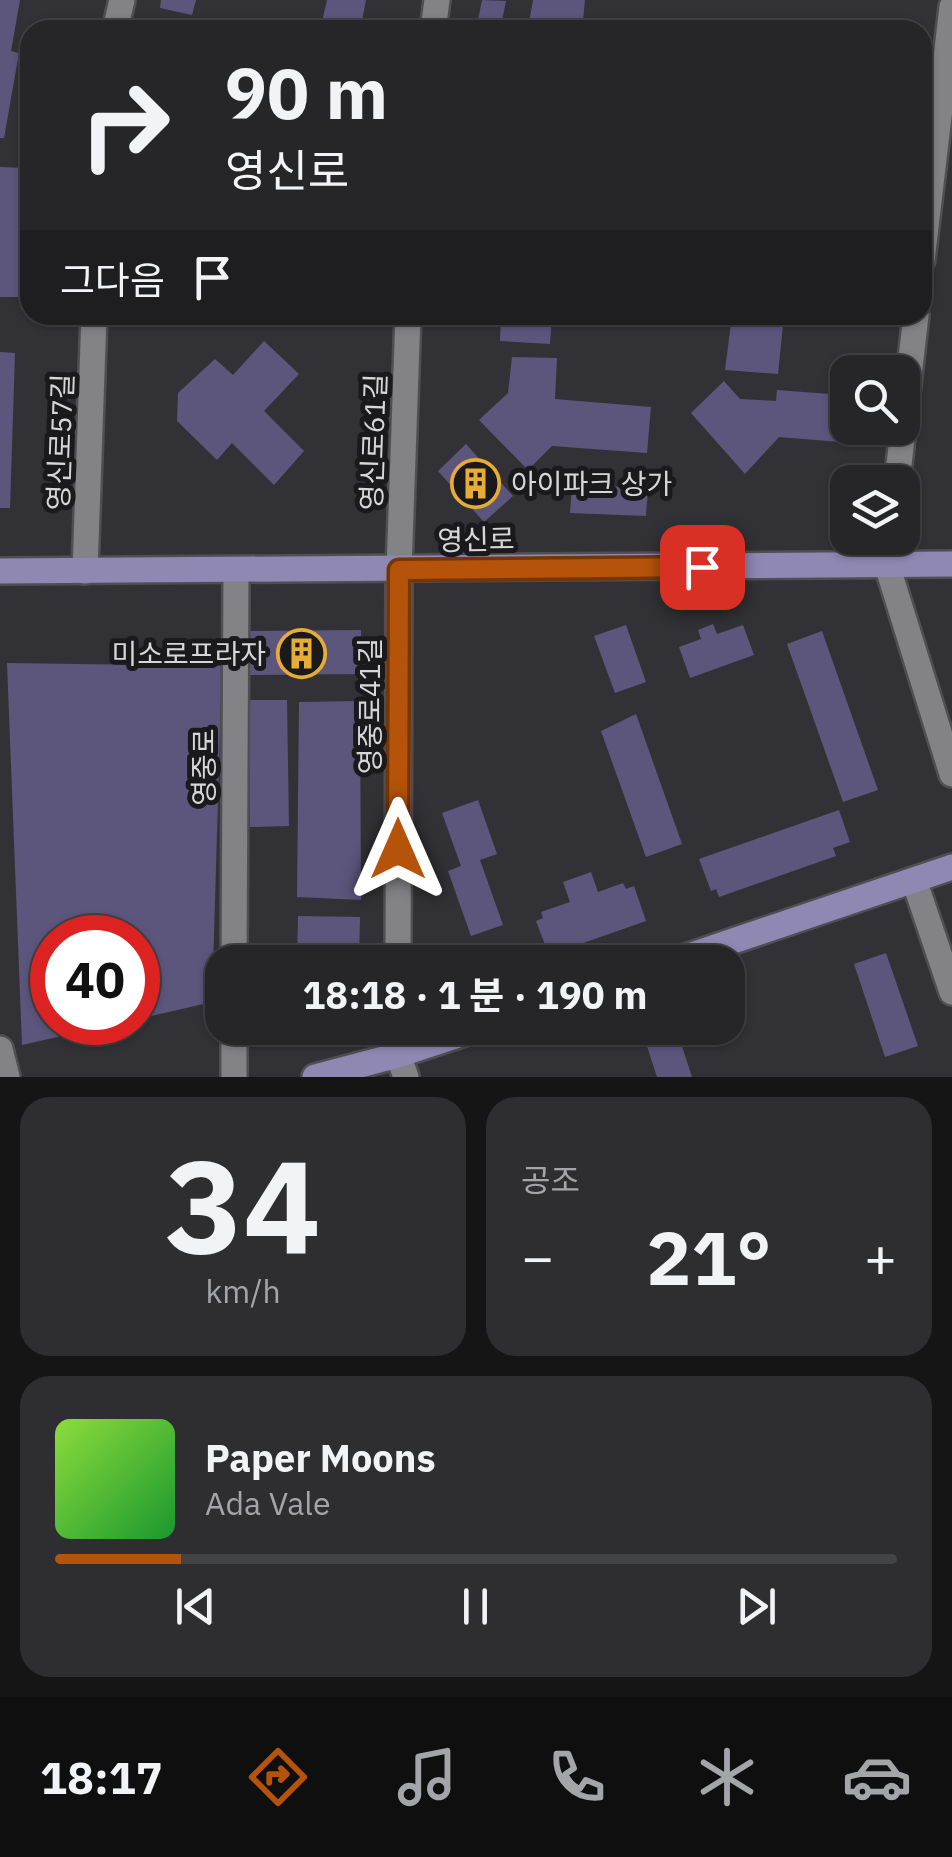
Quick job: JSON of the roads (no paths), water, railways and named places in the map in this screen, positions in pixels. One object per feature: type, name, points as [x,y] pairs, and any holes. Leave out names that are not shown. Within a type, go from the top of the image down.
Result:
[{"type":"main road","name":"영신로","points":[[0,571],[952,564]]},
{"type":"main road","points":[[721,945],[952,868]]},
{"type":"main road","points":[[314,1077],[402,1066],[445,1045]]},
{"type":"street","points":[[932,176],[952,8]]},
{"type":"street","name":"영신로57길","points":[[85,571],[94,325]]},
{"type":"street","name":"영신로61길","points":[[399,570],[408,325]]},
{"type":"street","points":[[898,465],[915,325]]},
{"type":"street","points":[[888,555],[887,564],[952,774]]},
{"type":"street","name":"영중로41길","points":[[398,945],[399,570]]},
{"type":"street","name":"영중로","points":[[234,945],[236,571]]},
{"type":"street","points":[[914,880],[952,992]]},
{"type":"street","points":[[234,1045],[234,1077]]},
{"type":"street","points":[[0,1049],[7,1077]]},
{"type":"place","name":"아이파크 상가","points":[[476,483]]},
{"type":"place","name":"미소로프라자","points":[[301,653]]}]
